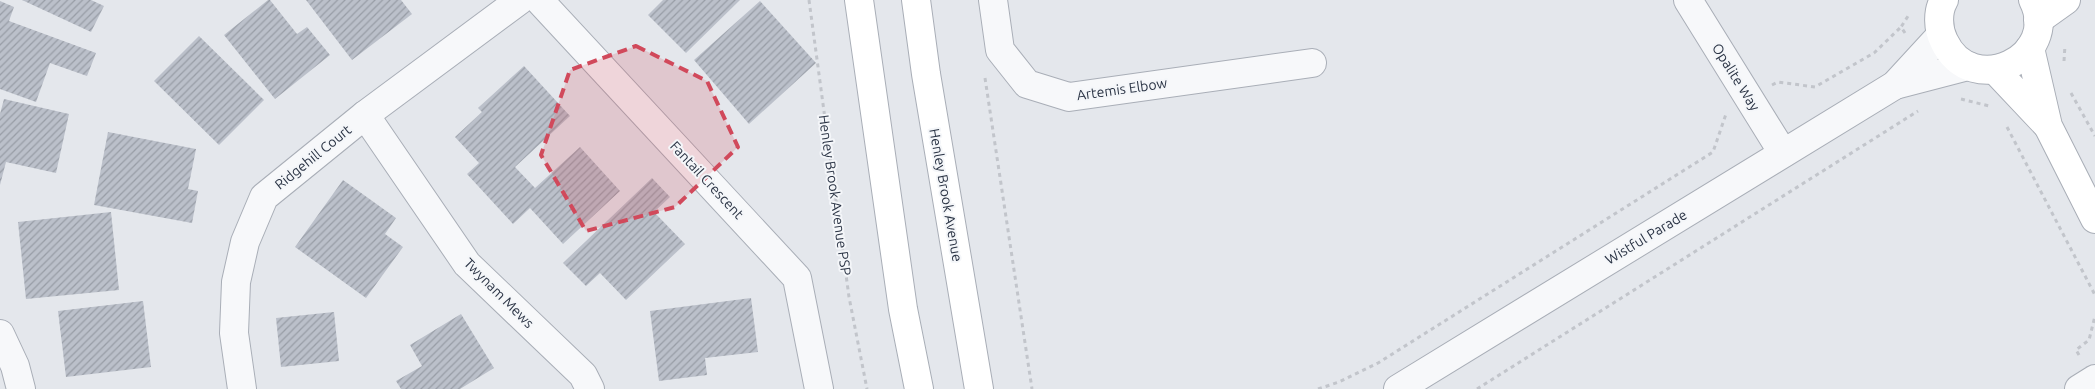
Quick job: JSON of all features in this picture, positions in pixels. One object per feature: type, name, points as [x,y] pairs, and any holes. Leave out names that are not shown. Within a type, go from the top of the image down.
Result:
[{"type":"main road","points":[[859,0],[903,309],[919,389]]},
{"type":"main road","name":"Henley Brook Avenue","points":[[916,0],[926,74],[979,389]]},
{"type":"main road","points":[[1944,0],[1939,20],[1941,35],[1952,53],[1968,66],[1995,70],[2008,66],[2020,59],[2030,48],[2036,34],[2035,10],[2066,0]]},
{"type":"main road","points":[[2030,48],[2048,126],[2095,219]]},
{"type":"main road","points":[[1995,70],[2048,126]]},
{"type":"street","name":"Ridgehill Court","points":[[242,389],[234,333],[236,282],[245,242],[264,198],[365,115],[520,0]]},
{"type":"street","name":"Fantail Crescent","points":[[539,0],[797,278],[819,389]]},
{"type":"street","name":"Artemis Elbow","points":[[993,0],[1000,50],[1027,84],[1068,97],[1312,63]]},
{"type":"street","name":"Opalite Way","points":[[1688,0],[1784,153]]},
{"type":"street","name":"Wistful Parade","points":[[1398,389],[1894,85],[1941,35]]},
{"type":"street","name":"Wistful Parade","points":[[1894,85],[1968,66]]},
{"type":"street","name":"Twynam Mews","points":[[365,115],[467,264],[583,375],[590,389]]},
{"type":"street","points":[[0,334],[15,366],[22,389]]},
{"type":"street","points":[[2079,389],[2095,379]]},
{"type":"path","name":"Henley Brook Avenue PSP","points":[[809,0],[849,297],[867,389]]},
{"type":"path","points":[[1318,389],[1338,382],[1378,363],[1713,152],[1727,109],[1778,82],[1815,87],[1874,54],[1901,27]]},
{"type":"path","points":[[983,68],[1032,389]]},
{"type":"path","points":[[2067,85],[2095,136]]},
{"type":"path","points":[[1477,389],[1919,110]]},
{"type":"path","points":[[2006,125],[2095,294]]},
{"type":"highlighted area","points":[[636,46],[707,81],[738,147],[675,207],[586,231],[541,155],[570,70]]},
{"type":"building","points":[[22,0],[91,0],[104,6],[91,32]]},
{"type":"building","points":[[270,0],[297,34],[307,27],[330,55],[275,99],[224,35]]},
{"type":"building","points":[[306,0],[401,0],[412,14],[352,60]]},
{"type":"building","points":[[663,0],[740,0],[686,53],[648,15]]},
{"type":"building","points":[[0,1],[14,7],[9,21],[96,53],[87,76],[50,63],[36,102],[0,89]]},
{"type":"building","points":[[760,1],[816,63],[749,124],[694,60]]},
{"type":"building","points":[[199,36],[264,100],[219,145],[154,81]]},
{"type":"building","points":[[524,66],[570,116],[515,167],[535,188],[580,147],[620,191],[563,244],[530,208],[513,224],[467,174],[479,163],[455,137],[482,112],[478,108]]},
{"type":"building","points":[[4,99],[69,114],[56,173],[6,162],[0,185],[0,114]]},
{"type":"building","points":[[108,132],[196,149],[188,189],[198,191],[192,223],[94,205]]},
{"type":"building","points":[[652,178],[670,197],[654,212],[685,244],[626,300],[600,273],[586,286],[563,263]]},
{"type":"building","points":[[343,180],[396,218],[385,234],[403,247],[366,298],[295,247]]},
{"type":"building","points":[[111,212],[119,290],[26,299],[18,222]]},
{"type":"building","points":[[751,298],[758,352],[705,358],[707,375],[659,381],[650,311]]},
{"type":"building","points":[[143,301],[151,367],[66,377],[58,311]]},
{"type":"building","points":[[334,312],[339,361],[281,367],[276,318]]},
{"type":"building","points":[[461,314],[494,368],[460,389],[401,389],[396,381],[422,366],[410,345]]}]
